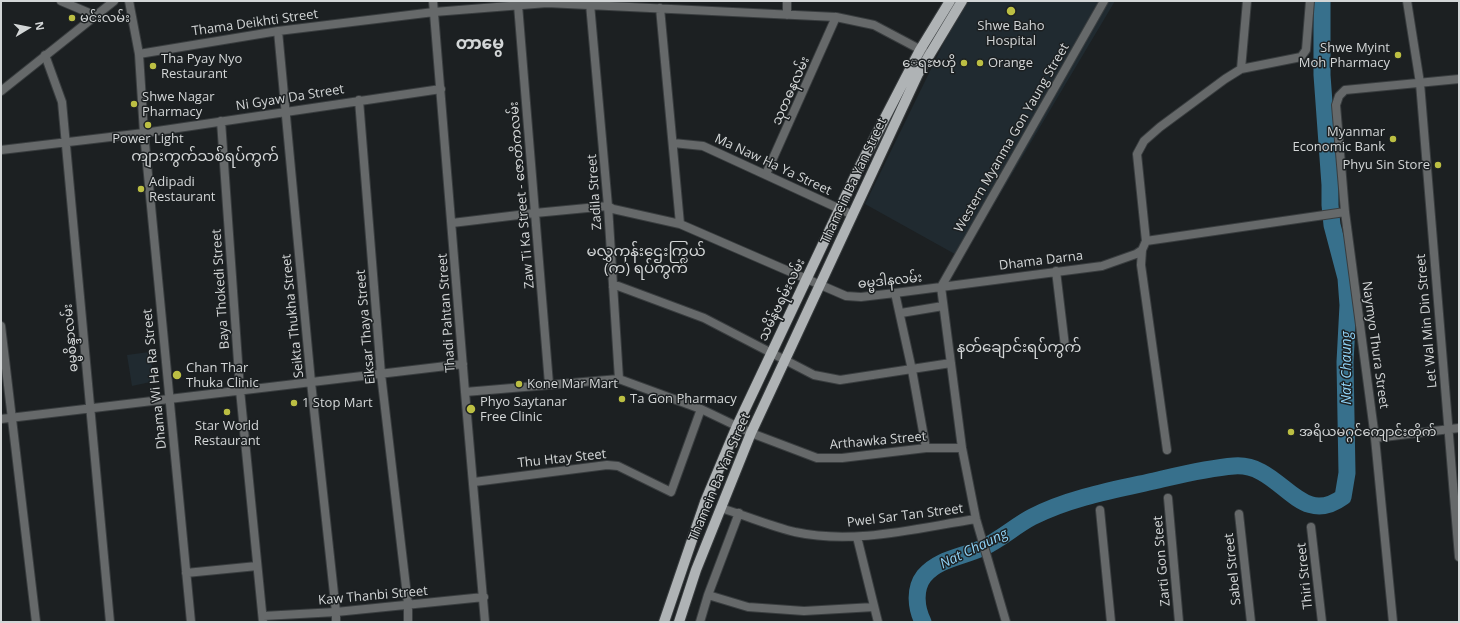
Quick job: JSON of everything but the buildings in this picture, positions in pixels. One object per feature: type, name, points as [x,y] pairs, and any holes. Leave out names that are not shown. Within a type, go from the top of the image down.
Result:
[{"type":"main road","name":"သမိန်ဗရမ်းလမ်း","points":[[664,622],[705,502],[737,426],[808,278],[839,208],[950,1]]},
{"type":"main road","name":"Thamein Ba Yan Street","points":[[679,622],[696,570],[720,508],[752,433],[918,74],[924,52],[962,1]]},
{"type":"street","points":[[61,1],[94,15]]},
{"type":"street","points":[[1,91],[94,15],[114,1]]},
{"type":"street","name":"Dhama Wi Ha Ra Street","points":[[129,1],[139,54],[144,133],[191,622]]},
{"type":"street","name":"Thadi Pahtan Street","points":[[433,1],[452,223],[464,392],[474,482],[486,622]]},
{"type":"street","points":[[787,1],[787,15]]},
{"type":"street","name":"Western Myanma Gon Yaung Street","points":[[941,287],[1104,1]]},
{"type":"street","points":[[1241,69],[1247,1]]},
{"type":"street","points":[[1167,450],[1141,265],[1142,250],[1146,241],[1137,154],[1144,141],[1160,127],[1241,69],[1294,60],[1301,57],[1306,50],[1310,1]]},
{"type":"street","name":"Let Wal Min Din Street","points":[[1406,1],[1420,83],[1459,557]]},
{"type":"street","name":"Thama Deikhti Street","points":[[139,54],[278,31],[434,12],[547,2],[836,17],[874,25],[924,52]]},
{"type":"street","name":"Zadila Street","points":[[590,4],[608,206],[620,379]]},
{"type":"street","name":"Zaw Ti Ka Street - ဇောတိကလမ်း","points":[[518,5],[549,384]]},
{"type":"street","points":[[660,8],[680,224]]},
{"type":"street","name":"သုတဓနလမ်း","points":[[766,174],[836,17]]},
{"type":"street","name":"Seikta Thukha Street","points":[[278,31],[311,382],[336,622]]},
{"type":"street","name":"ဓမ္မစိန္ဒာလမ်း","points":[[45,55],[62,102],[89,408],[110,622]]},
{"type":"street","points":[[1420,83],[1459,79]]},
{"type":"street","name":"Naymyo Thura Street","points":[[1393,622],[1375,438],[1342,212],[1336,105],[1339,96],[1345,90],[1420,83]]},
{"type":"street","name":"Ni Gyaw Da Street","points":[[1,150],[144,133],[358,100],[441,89]]},
{"type":"street","name":"Eiksar Thaya Street","points":[[358,100],[381,374],[408,604],[408,622]]},
{"type":"street","name":"Baya Thokedi Street","points":[[221,121],[240,390],[263,619]]},
{"type":"street","name":"Ma Naw Ha Ya Street","points":[[673,143],[703,146],[853,215]]},
{"type":"street","points":[[452,223],[608,206]]},
{"type":"street","name":"ဓမ္မဒါနလမ်း","points":[[608,206],[613,209],[680,224],[808,278],[846,296],[861,297],[941,287]]},
{"type":"street","points":[[1146,241],[1320,214],[1342,212]]},
{"type":"street","name":"Dhama Darna","points":[[941,287],[1056,270],[1102,266],[1136,254],[1142,250]]},
{"type":"street","points":[[1056,270],[1065,346]]},
{"type":"street","points":[[614,287],[618,286],[704,318],[814,375],[840,380],[951,363]]},
{"type":"street","points":[[941,287],[962,448],[976,519],[991,565],[1006,622]]},
{"type":"street","points":[[895,293],[901,313],[926,448]]},
{"type":"street","points":[[901,313],[943,306]]},
{"type":"street","points":[[1,326],[36,622]]},
{"type":"street","points":[[1,419],[463,364]]},
{"type":"street","points":[[464,392],[620,379]]},
{"type":"street","name":"Arthawka Street","points":[[620,379],[701,409],[752,433],[816,458],[842,458],[926,448],[962,448]]},
{"type":"street","name":"Thu Htay Steet","points":[[474,482],[607,465],[618,466],[671,492],[701,409]]},
{"type":"street","points":[[1375,438],[1459,428]]},
{"type":"street","name":"Zarti Gon Steet","points":[[1168,498],[1179,622]]},
{"type":"street","name":"Pwel Sar Tan Street","points":[[720,508],[740,513],[795,532],[823,536],[857,537],[976,519]]},
{"type":"street","points":[[1100,510],[1111,622]]},
{"type":"street","points":[[700,622],[708,594],[740,513]]},
{"type":"street","name":"Sabel Street","points":[[1239,514],[1251,622]]},
{"type":"street","name":"Thiri Street","points":[[1311,527],[1322,622]]},
{"type":"street","points":[[857,537],[878,622]]},
{"type":"street","points":[[186,573],[257,566]]},
{"type":"street","points":[[708,594],[748,607],[804,610],[874,607]]},
{"type":"street","name":"Kaw Thanbi Street","points":[[263,619],[484,597]]},
{"type":"shaded area","points":[[969,1],[1115,1],[962,258],[865,204],[954,22]]},
{"type":"shaded area","points":[[149,352],[155,381],[132,386],[127,355]]},
{"type":"waterway","name":"Nat Chaung","points":[[923,622],[919,611],[917,593],[921,581],[930,570],[952,558],[990,544],[1020,524],[1046,510],[1076,500],[1107,491],[1194,472],[1234,466],[1250,468],[1265,474],[1301,501],[1314,506],[1327,505],[1343,497],[1347,473],[1345,362],[1348,305],[1346,278],[1332,225],[1330,205],[1330,185],[1322,75],[1322,1]]},
{"type":"place","name":"Shwe Baho Hospital","points":[[1011,11]]},
{"type":"place","name":"မင်းလမ်း","points":[[72,18]]},
{"type":"place","name":"Shwe Myint Moh Pharmacy","points":[[1398,55]]},
{"type":"place","name":"ေရႊဗဟို","points":[[964,63]]},
{"type":"place","name":"Orange","points":[[980,63]]},
{"type":"place","name":"Tha Pyay Nyo Restaurant","points":[[153,66]]},
{"type":"place","name":"Shwe Nagar Pharmacy","points":[[134,104]]},
{"type":"place","name":"Power Light","points":[[148,125]]},
{"type":"place","name":"Myanmar Economic Bank","points":[[1393,139]]},
{"type":"place","name":"Phyu Sin Store","points":[[1438,165]]},
{"type":"place","name":"Adipadi Restaurant","points":[[141,189]]},
{"type":"place","name":"Chan Thar Thuka Clinic","points":[[177,375]]},
{"type":"place","name":"Kone Mar Mart","points":[[519,384]]},
{"type":"place","name":"Ta Gon Pharmacy","points":[[622,399]]},
{"type":"place","name":"1 Stop Mart","points":[[294,403]]},
{"type":"place","name":"Phyo Saytanar Free Clinic","points":[[471,409]]},
{"type":"place","name":"Star World Restaurant","points":[[227,412]]},
{"type":"place","name":"အရိယမဂ္ဂင်ကျောင်းတိုက်","points":[[1291,432]]},
{"type":"district","name":"တာမွေ","points":[[480,44]]},
{"type":"district","name":"ကျားကွက်သစ်ရပ်ကွက်","points":[[205,157]]},
{"type":"district","name":"မလွှကုန်းဌေးကြွယ် (က) ရပ်ကွက်","points":[[646,260]]},
{"type":"district","name":"နတ်ချောင်းရပ်ကွက်","points":[[1019,348]]}]
